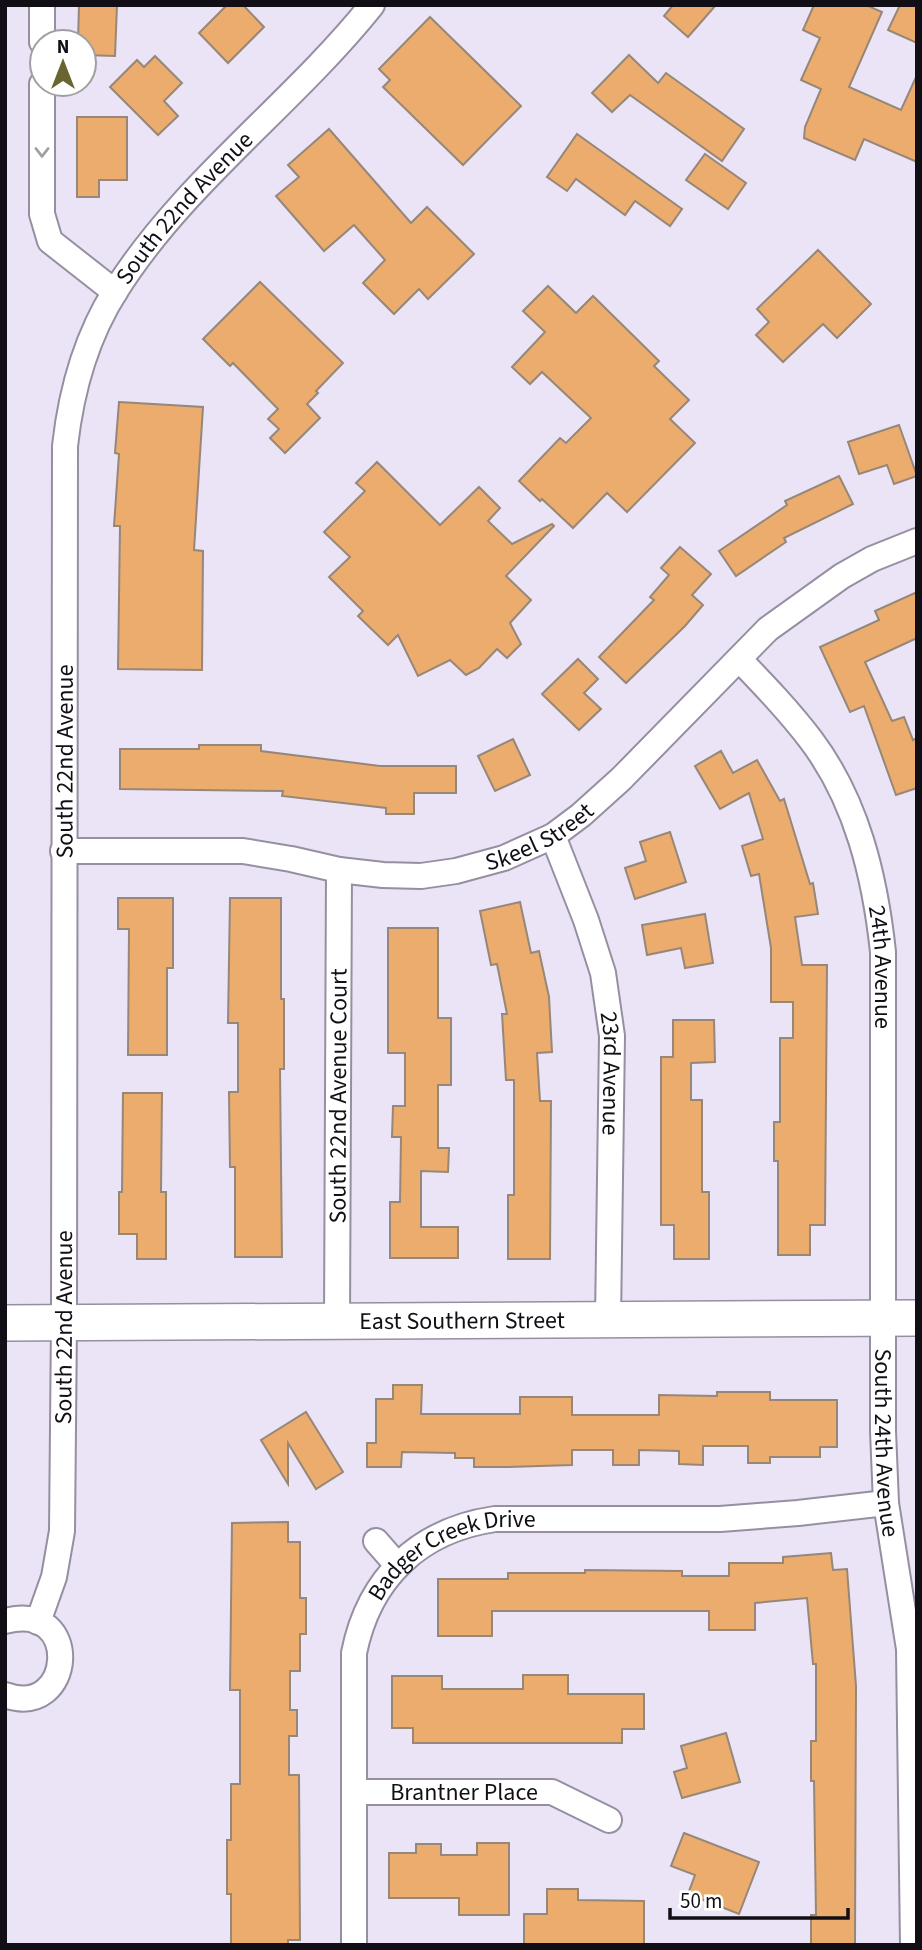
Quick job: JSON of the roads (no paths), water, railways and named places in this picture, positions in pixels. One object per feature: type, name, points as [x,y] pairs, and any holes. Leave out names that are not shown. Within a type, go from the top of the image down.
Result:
[{"type":"street","points":[[42,5],[42,28]]},
{"type":"street","name":"South 22nd Avenue","points":[[38,1622],[54,1577],[62,1531],[65,446],[69,415],[80,368],[114,292],[174,213],[322,64],[372,5]]},
{"type":"street","points":[[42,98],[44,226],[50,241],[114,292]]},
{"type":"street","name":"Skeel Street","points":[[63,851],[243,851],[339,870],[408,876],[456,871],[504,858],[553,836],[581,816],[621,779],[768,629],[815,594],[872,559],[917,541]]},
{"type":"street","name":"24th Avenue","points":[[739,659],[798,723],[831,770],[858,827],[879,912],[883,952],[882,1318]]},
{"type":"street","name":"23rd Avenue","points":[[553,836],[586,920],[603,973],[611,1026],[608,1321]]},
{"type":"street","name":"South 22nd Avenue Court","points":[[337,1322],[339,870]]},
{"type":"street","name":"South 24th Avenue","points":[[882,1318],[887,1503],[909,1649],[914,1793],[913,1945]]},
{"type":"street","name":"East Southern Street","points":[[5,1323],[917,1318]]},
{"type":"street","name":"Badger Creek Drive","points":[[354,1945],[354,1653],[369,1607],[397,1565],[440,1534],[475,1522],[495,1519],[720,1519],[887,1503]]},
{"type":"street","points":[[376,1541],[397,1565]]},
{"type":"street","points":[[5,1621],[18,1617],[45,1625],[55,1635],[62,1661],[58,1675],[50,1686],[39,1694],[27,1698],[5,1695]]},
{"type":"street","name":"Brantner Place","points":[[354,1792],[552,1793],[609,1820]]}]
